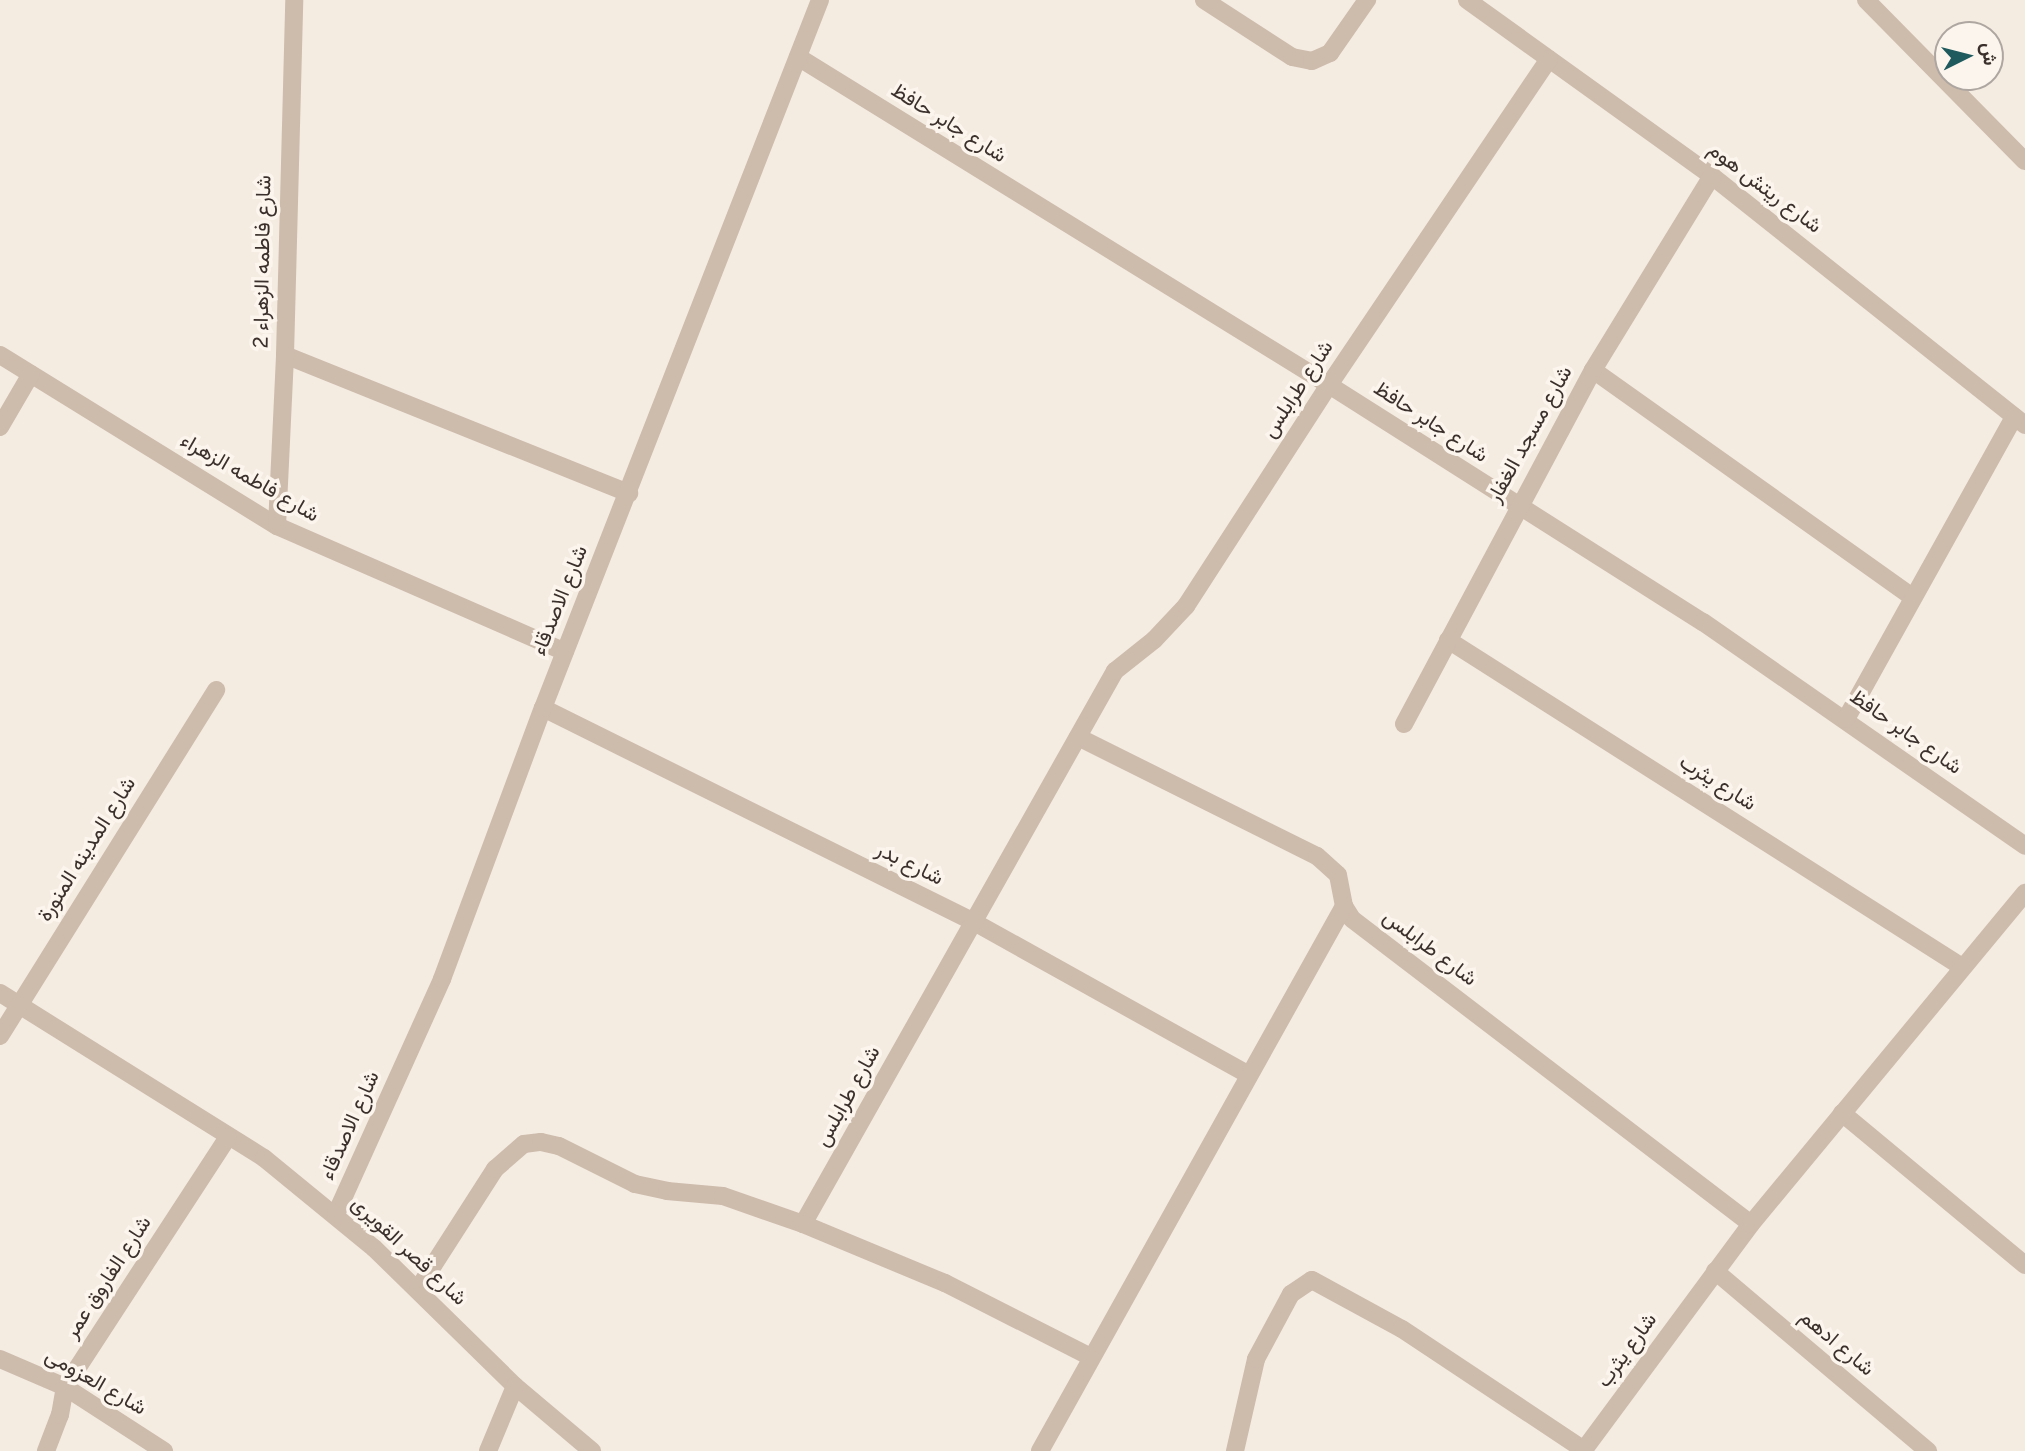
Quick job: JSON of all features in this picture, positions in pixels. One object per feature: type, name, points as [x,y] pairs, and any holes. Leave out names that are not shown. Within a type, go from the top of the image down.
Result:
[{"type":"street","name":"شارع فاطمه الزهراء 2","points":[[277,526],[285,355],[294,0]]},
{"type":"street","name":"شارع الاصدقاء","points":[[336,1214],[442,979],[543,708],[820,0]]},
{"type":"street","points":[[1204,0],[1292,57],[1312,61],[1331,53],[1367,0]]},
{"type":"street","name":"شارع ريتش هوم","points":[[1467,0],[1712,176],[2020,421]]},
{"type":"street","points":[[1866,0],[2025,161]]},
{"type":"street","name":"شارع جابر حافظ","points":[[798,57],[1329,385],[1703,622],[2024,844]]},
{"type":"street","name":"شارع طرابلس","points":[[803,1224],[1115,671],[1171,624],[1186,606],[1329,385],[1549,59]]},
{"type":"street","name":"شارع مسجد الغفار","points":[[1404,724],[1518,506],[1593,370],[1712,176]]},
{"type":"street","name":"شارع فاطمه الزهراء","points":[[0,355],[277,526],[565,652]]},
{"type":"street","points":[[285,355],[629,493]]},
{"type":"street","points":[[1593,370],[1913,597]]},
{"type":"street","points":[[0,427],[31,374]]},
{"type":"street","points":[[1846,719],[1913,597],[2020,421]]},
{"type":"street","name":"شارع يثرب","points":[[1448,640],[1962,967]]},
{"type":"street","name":"شارع المدينه المنورة","points":[[0,1035],[216,690]]},
{"type":"street","name":"شارع بدر","points":[[543,708],[974,922],[1247,1074]]},
{"type":"street","name":"شارع طرابلس","points":[[1078,737],[1317,856],[1338,875],[1344,906],[1352,919],[1751,1224]]},
{"type":"street","name":"شارع يثرب","points":[[1583,1450],[1751,1224],[2025,893]]},
{"type":"street","points":[[1040,1451],[1247,1074],[1344,906]]},
{"type":"street","name":"شارع قصر القويرى","points":[[0,993],[264,1158],[336,1214],[418,1289],[515,1386],[592,1451]]},
{"type":"street","points":[[1842,1113],[2025,1265]]},
{"type":"street","name":"شارع الفاروق عمر","points":[[46,1451],[60,1415],[65,1387],[228,1137]]},
{"type":"street","points":[[418,1289],[495,1169],[524,1144],[541,1142],[559,1146],[635,1184],[667,1191],[723,1196],[803,1224],[945,1283],[1091,1357]]},
{"type":"street","name":"شارع ادهم","points":[[1715,1271],[1928,1451]]},
{"type":"street","points":[[1235,1451],[1256,1359],[1291,1294],[1312,1280],[1402,1329],[1583,1450]]},
{"type":"street","name":"شارع العزومى","points":[[0,1359],[65,1387],[163,1451]]},
{"type":"street","points":[[488,1451],[515,1386]]}]
